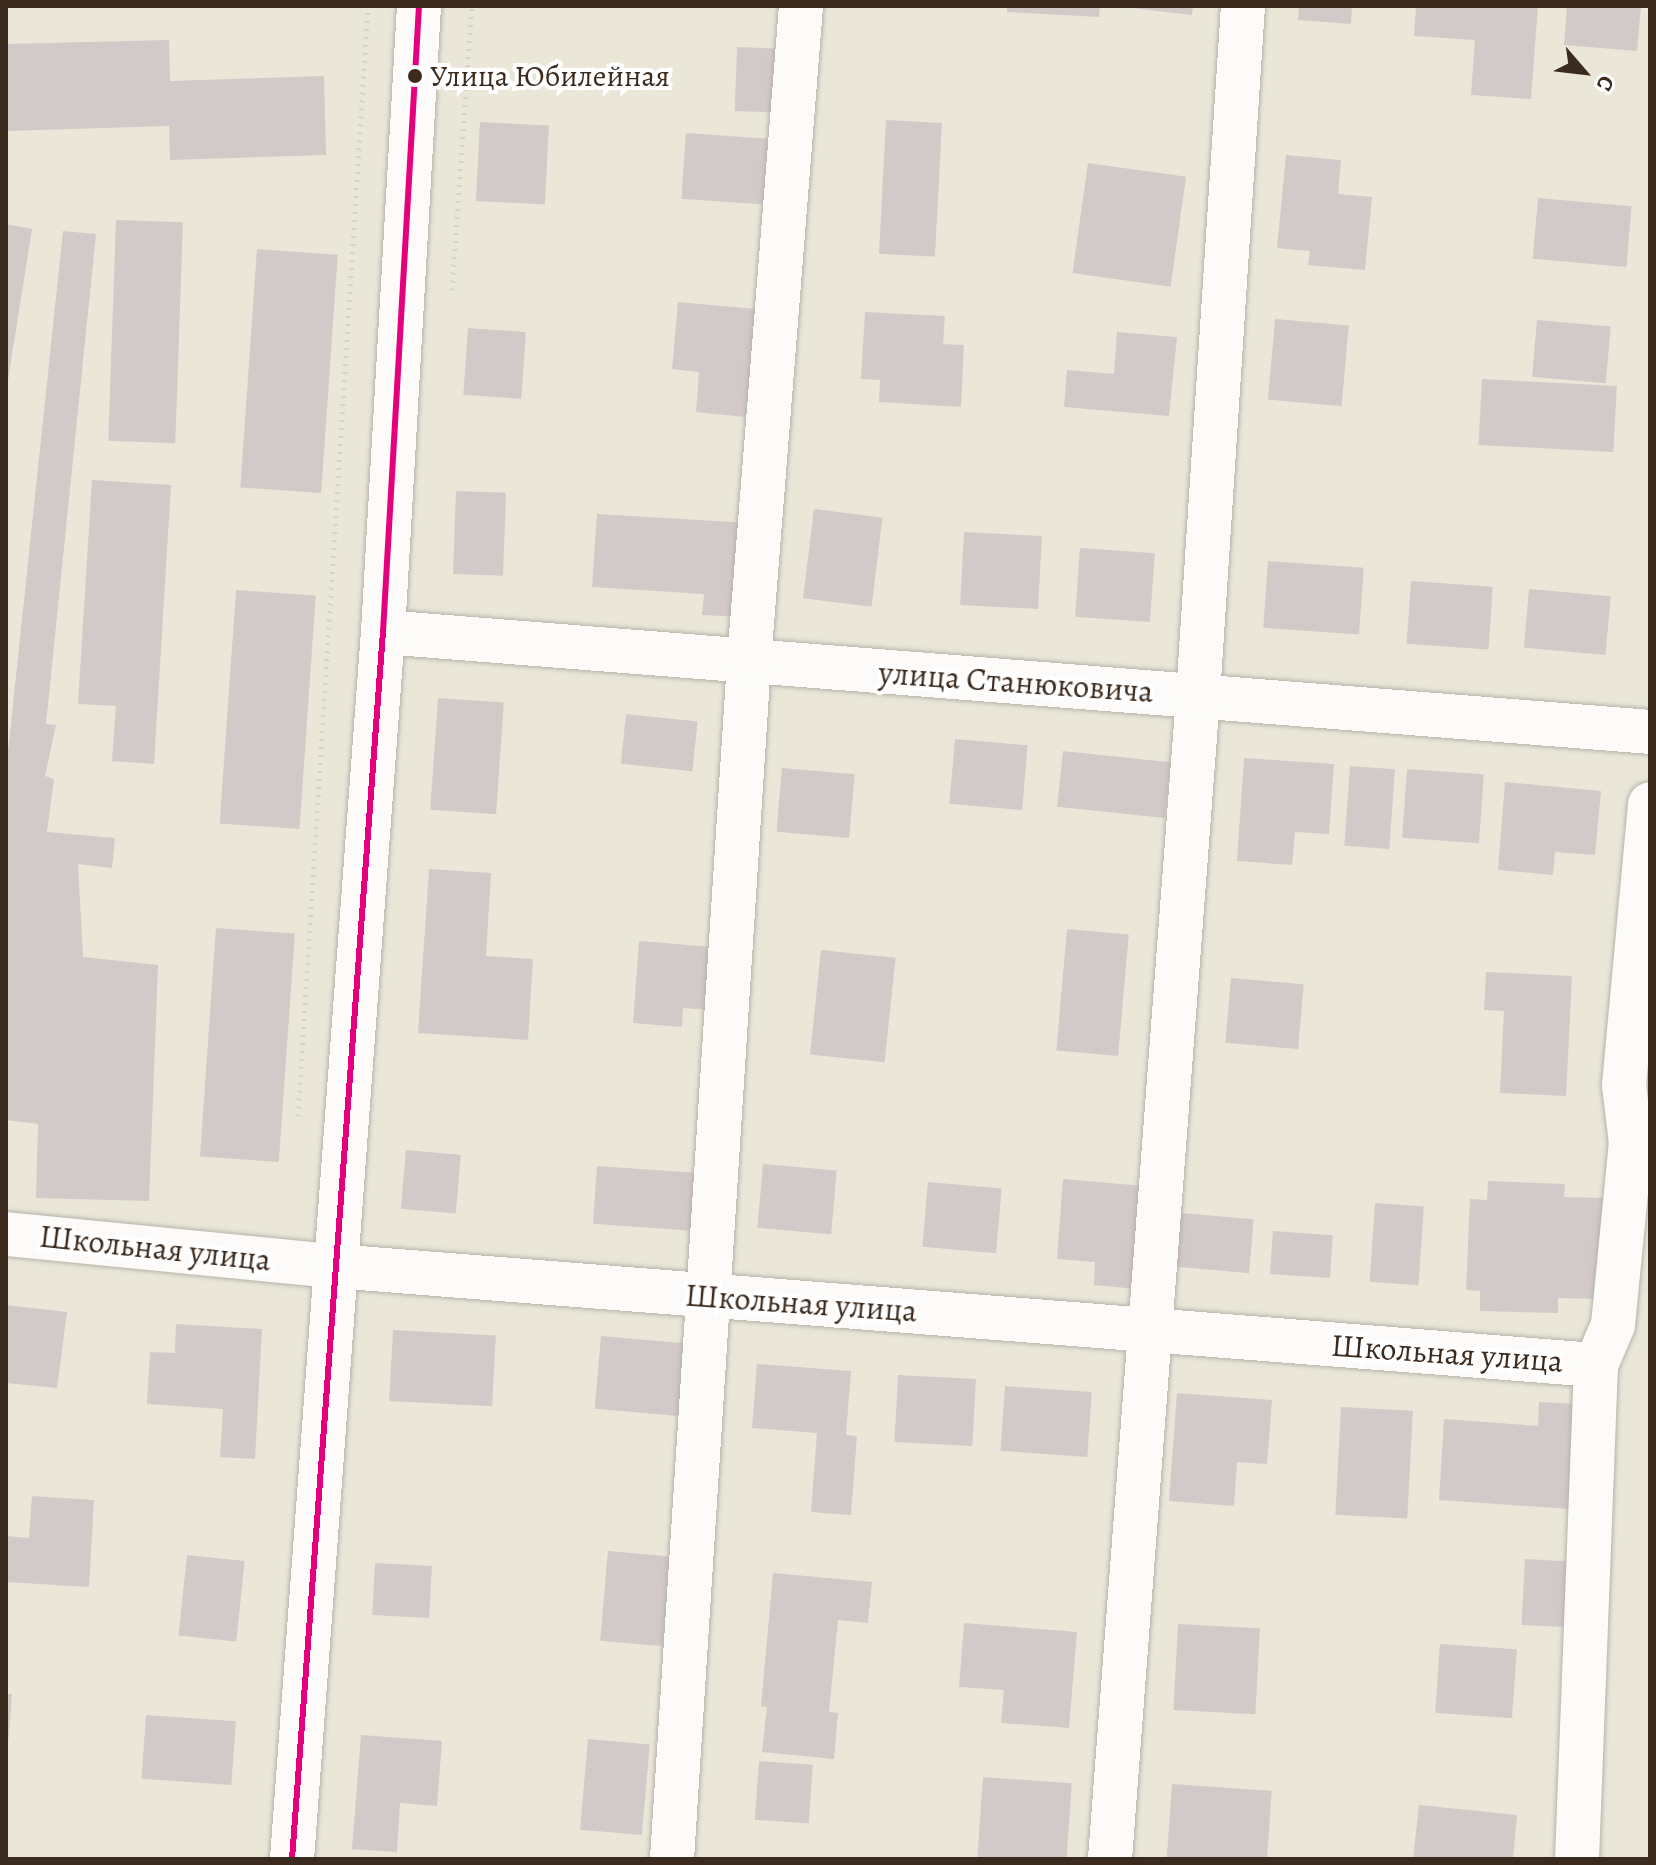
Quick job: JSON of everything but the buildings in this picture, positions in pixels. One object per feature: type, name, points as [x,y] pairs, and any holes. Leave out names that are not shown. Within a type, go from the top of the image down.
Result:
[{"type":"street","points":[[292,1859],[383,632],[419,6]]},
{"type":"street","points":[[672,1859],[711,1296],[749,661],[801,6]]},
{"type":"street","points":[[1110,1859],[1198,696],[1243,6]]},
{"type":"street","name":"улица Станюковича","points":[[383,632],[1650,732]]},
{"type":"street","points":[[1577,1859],[1596,1365],[1613,1325],[1627,1189],[1631,1143],[1624,1085],[1650,804]]},
{"type":"street","name":"Школьная улица","points":[[6,1234],[334,1266],[1596,1365]]},
{"type":"path","points":[[297,1129],[368,6]]},
{"type":"transit line","points":[[292,1859],[383,632],[419,6]]},
{"type":"place","name":"Улица Юбилейная","points":[[415,76]]}]
